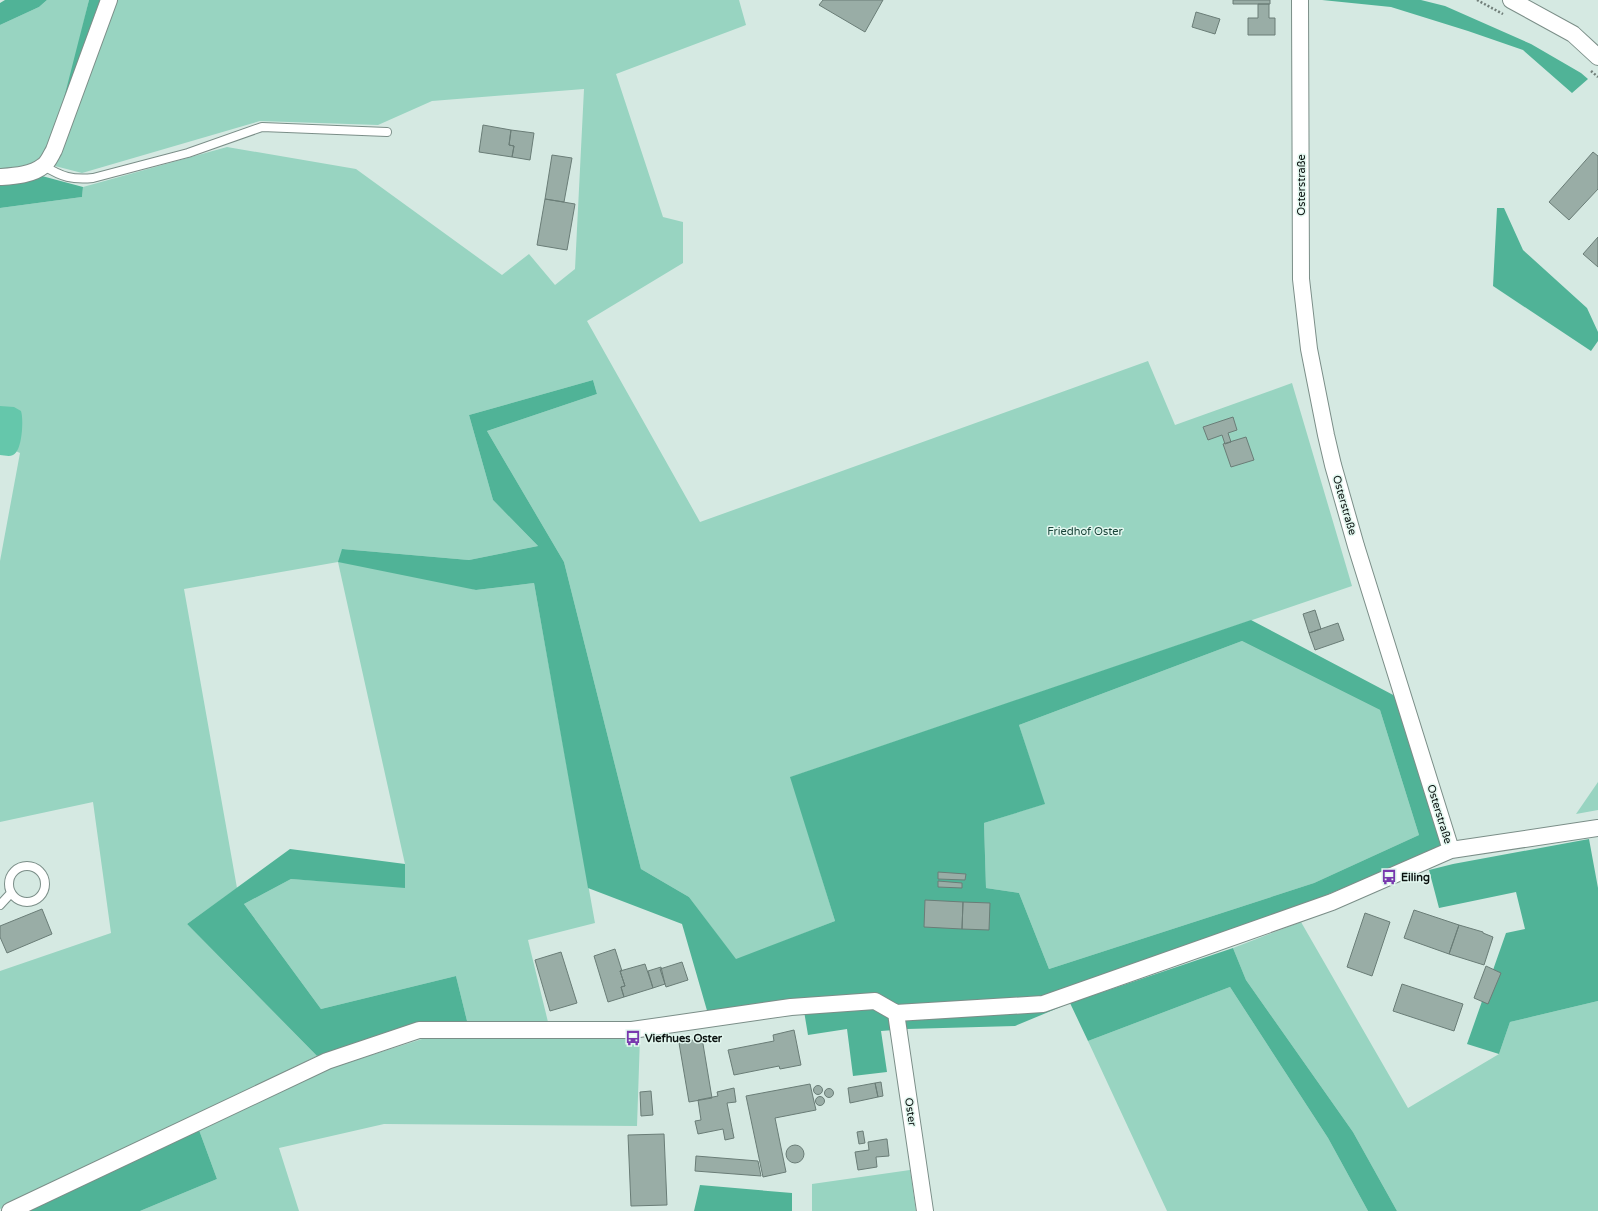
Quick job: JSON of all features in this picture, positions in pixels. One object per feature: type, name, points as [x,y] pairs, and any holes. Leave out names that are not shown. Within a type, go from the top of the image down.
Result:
[{"type":"street","points":[[0,177],[16,176],[34,171],[44,166],[54,150],[109,0]]},
{"type":"street","name":"Osterstraße","points":[[1300,0],[1301,279],[1309,349],[1335,472],[1356,546],[1451,850],[1598,828]]},
{"type":"street","points":[[1511,0],[1573,34],[1598,57]]},
{"type":"street","points":[[10,1211],[327,1061],[419,1030],[632,1030],[792,1007],[875,1001],[896,1013],[1043,1004],[1332,902],[1451,850]]},
{"type":"street","name":"Oster","points":[[896,1013],[925,1211]]},
{"type":"lane","points":[[44,166],[67,178],[93,178],[188,153],[262,127],[387,132]]},
{"type":"lane","points":[[20,866],[32,866],[42,873],[46,884],[41,895],[37,899],[26,902],[20,901],[11,893],[9,887],[11,875],[20,866]]},
{"type":"lane","points":[[0,905],[11,893]]},
{"type":"path","points":[[1477,0],[1504,15]]},
{"type":"path","points":[[1586,67],[1598,77]]},
{"type":"green space","points":[[47,0],[89,0],[75,59],[61,109],[46,149],[38,159],[30,164],[0,168],[0,25],[39,7]]},
{"type":"green space","name":"Friedhof Oster","points":[[117,0],[739,0],[746,25],[616,74],[663,217],[683,222],[683,263],[587,321],[700,522],[1148,361],[1175,425],[1292,383],[1352,586],[791,777],[835,921],[736,960],[689,897],[641,869],[564,562],[487,431],[597,394],[593,380],[469,415],[493,500],[538,546],[469,560],[342,549],[476,590],[534,583],[595,923],[528,940],[548,1022],[468,1025],[456,976],[321,1009],[244,904],[291,879],[405,887],[405,864],[338,562],[184,589],[237,888],[187,924],[317,1056],[0,1209],[0,971],[111,933],[93,802],[0,822],[0,561],[20,453],[0,444],[0,208],[82,197],[83,187],[227,147],[356,169],[502,275],[529,254],[555,285],[575,269],[584,89],[432,101],[378,125],[260,121],[82,173],[55,166]]},
{"type":"green space","points":[[1242,641],[1380,710],[1419,835],[1314,883],[1049,969],[1019,893],[986,888],[984,823],[1044,804],[1019,725]]},
{"type":"green space","points":[[1598,782],[1598,810],[1576,814]]},
{"type":"green space","points":[[1301,922],[1408,1108],[1499,1054],[1510,1022],[1598,1001],[1598,1211],[1397,1211],[1353,1132],[1246,980],[1233,948]]},
{"type":"green space","points":[[1230,987],[1328,1138],[1368,1211],[1167,1211],[1088,1041]]},
{"type":"green space","points":[[640,1037],[637,1126],[384,1124],[279,1148],[299,1211],[140,1211],[217,1179],[199,1130],[331,1068],[422,1039]]},
{"type":"green space","points":[[910,1170],[916,1211],[812,1211],[812,1184]]},
{"type":"shaded area","points":[[5,0],[47,0],[39,7],[0,25],[0,3]]},
{"type":"shaded area","points":[[89,0],[100,0],[63,102]]},
{"type":"shaded area","points":[[1322,0],[1421,0],[1445,6],[1531,44],[1581,73],[1588,79],[1572,93],[1523,50],[1391,7]]},
{"type":"shaded area","points":[[42,176],[83,187],[82,197],[0,208],[0,183]]},
{"type":"shaded area","points":[[1497,208],[1504,208],[1523,250],[1587,308],[1598,332],[1598,341],[1591,351],[1493,286]]},
{"type":"shaded area","points":[[593,380],[597,394],[487,431],[564,562],[641,869],[689,897],[736,959],[835,921],[790,777],[1251,620],[1397,697],[1443,846],[1015,1026],[881,1031],[887,1072],[853,1076],[847,1029],[808,1035],[802,999],[708,1014],[682,924],[588,888],[534,583],[476,590],[338,562],[342,549],[469,560],[538,546],[493,500],[469,415]],"holes":[[[1242,641],[1380,710],[1419,835],[1314,883],[1049,969],[1019,893],[986,888],[984,823],[1045,804],[1019,725]]]},
{"type":"shaded area","points":[[0,406],[14,407],[21,411],[22,415],[20,442],[16,453],[11,456],[0,455]]},
{"type":"shaded area","points":[[1589,839],[1598,888],[1598,1001],[1510,1022],[1499,1054],[1467,1044],[1506,933],[1525,929],[1516,892],[1439,908],[1429,870],[1453,864]]},
{"type":"shaded area","points":[[290,849],[405,864],[405,888],[291,879],[244,904],[321,1009],[456,976],[468,1025],[422,1023],[317,1056],[187,924]]},
{"type":"shaded area","points":[[1233,948],[1246,980],[1353,1132],[1397,1211],[1368,1211],[1328,1138],[1230,987],[1088,1041],[1070,1003]]},
{"type":"shaded area","points":[[199,1130],[217,1179],[140,1211],[23,1211]]},
{"type":"shaded area","points":[[700,1185],[792,1193],[792,1211],[694,1211]]},
{"type":"building","points":[[823,0],[883,0],[865,32],[819,5]]},
{"type":"building","points":[[1233,0],[1270,0],[1270,4],[1233,4]]},
{"type":"building","points":[[1258,4],[1269,4],[1269,18],[1275,18],[1275,35],[1248,35],[1248,18],[1258,18]]},
{"type":"building","points":[[1196,12],[1220,19],[1215,34],[1192,27]]},
{"type":"building","points":[[483,125],[511,130],[509,145],[514,146],[512,157],[479,152]]},
{"type":"building","points":[[511,130],[534,133],[530,160],[512,157],[514,146],[509,145]]},
{"type":"building","points":[[1593,152],[1598,156],[1598,189],[1569,220],[1549,202]]},
{"type":"building","points":[[552,155],[572,158],[564,202],[545,199]]},
{"type":"building","points":[[545,199],[575,204],[567,250],[537,245]]},
{"type":"building","points":[[1598,237],[1598,267],[1583,254]]},
{"type":"building","points":[[1233,417],[1237,430],[1228,433],[1231,442],[1225,444],[1222,435],[1208,440],[1203,427]]},
{"type":"building","points":[[1246,437],[1254,460],[1231,467],[1223,444]]},
{"type":"building","points":[[1315,610],[1321,629],[1309,633],[1303,614]]},
{"type":"building","points":[[1338,623],[1344,640],[1315,650],[1309,633]]},
{"type":"building","points":[[938,872],[966,874],[965,880],[938,879]]},
{"type":"building","points":[[938,881],[962,883],[962,888],[938,887]]},
{"type":"building","points":[[925,900],[963,902],[962,929],[924,927]]},
{"type":"building","points":[[963,902],[990,903],[989,930],[962,929]]},
{"type":"building","points":[[42,909],[52,934],[7,953],[0,937],[0,926]]},
{"type":"building","points":[[1414,910],[1459,925],[1449,954],[1404,938]]},
{"type":"building","points":[[1365,913],[1390,922],[1372,976],[1347,967]]},
{"type":"building","points":[[1459,925],[1483,932],[1493,937],[1484,965],[1449,954]]},
{"type":"building","points":[[615,949],[625,986],[621,987],[624,997],[608,1002],[594,956]]},
{"type":"building","points":[[561,952],[577,1003],[550,1011],[535,960]]},
{"type":"building","points":[[682,962],[688,980],[666,987],[660,969]]},
{"type":"building","points":[[645,964],[653,988],[624,997],[621,987],[625,986],[620,971]]},
{"type":"building","points":[[1486,966],[1501,973],[1488,1004],[1474,998]]},
{"type":"building","points":[[661,967],[665,984],[653,988],[648,971]]},
{"type":"building","points":[[1402,984],[1463,1004],[1454,1031],[1393,1011]]},
{"type":"building","points":[[794,1030],[801,1065],[780,1069],[779,1066],[734,1075],[728,1050],[774,1041],[773,1035]]},
{"type":"building","points":[[702,1038],[712,1098],[689,1102],[679,1043]]},
{"type":"building","points":[[881,1082],[883,1096],[878,1097],[875,1083]]},
{"type":"building","points":[[875,1083],[878,1097],[850,1103],[848,1088]]},
{"type":"building","points":[[810,1084],[816,1110],[775,1118],[786,1172],[763,1177],[746,1096]]},
{"type":"building","points":[[816,1086],[820,1086],[822,1090],[820,1094],[816,1094],[814,1092],[814,1088]]},
{"type":"building","points":[[734,1088],[736,1102],[727,1103],[734,1138],[725,1140],[723,1129],[698,1134],[695,1121],[701,1120],[698,1100],[718,1096],[717,1092]]},
{"type":"building","points":[[827,1089],[831,1089],[833,1093],[831,1097],[827,1097],[825,1095],[825,1091]]},
{"type":"building","points":[[651,1091],[653,1115],[641,1116],[640,1092]]},
{"type":"building","points":[[818,1097],[822,1097],[824,1101],[822,1105],[818,1105],[816,1103],[816,1099]]},
{"type":"building","points":[[863,1131],[865,1143],[859,1144],[857,1132]]},
{"type":"building","points":[[664,1134],[667,1205],[631,1206],[628,1135]]},
{"type":"building","points":[[887,1139],[889,1156],[876,1157],[877,1167],[858,1170],[855,1152],[869,1150],[868,1142]]},
{"type":"building","points":[[791,1145],[799,1145],[804,1150],[802,1161],[799,1163],[791,1163],[786,1158],[786,1150]]},
{"type":"building","points":[[696,1156],[758,1161],[761,1176],[695,1171]]},
{"type":"place","name":"Eiling","points":[[1389,877]]},
{"type":"place","name":"Viefhues Oster","points":[[633,1038]]}]
